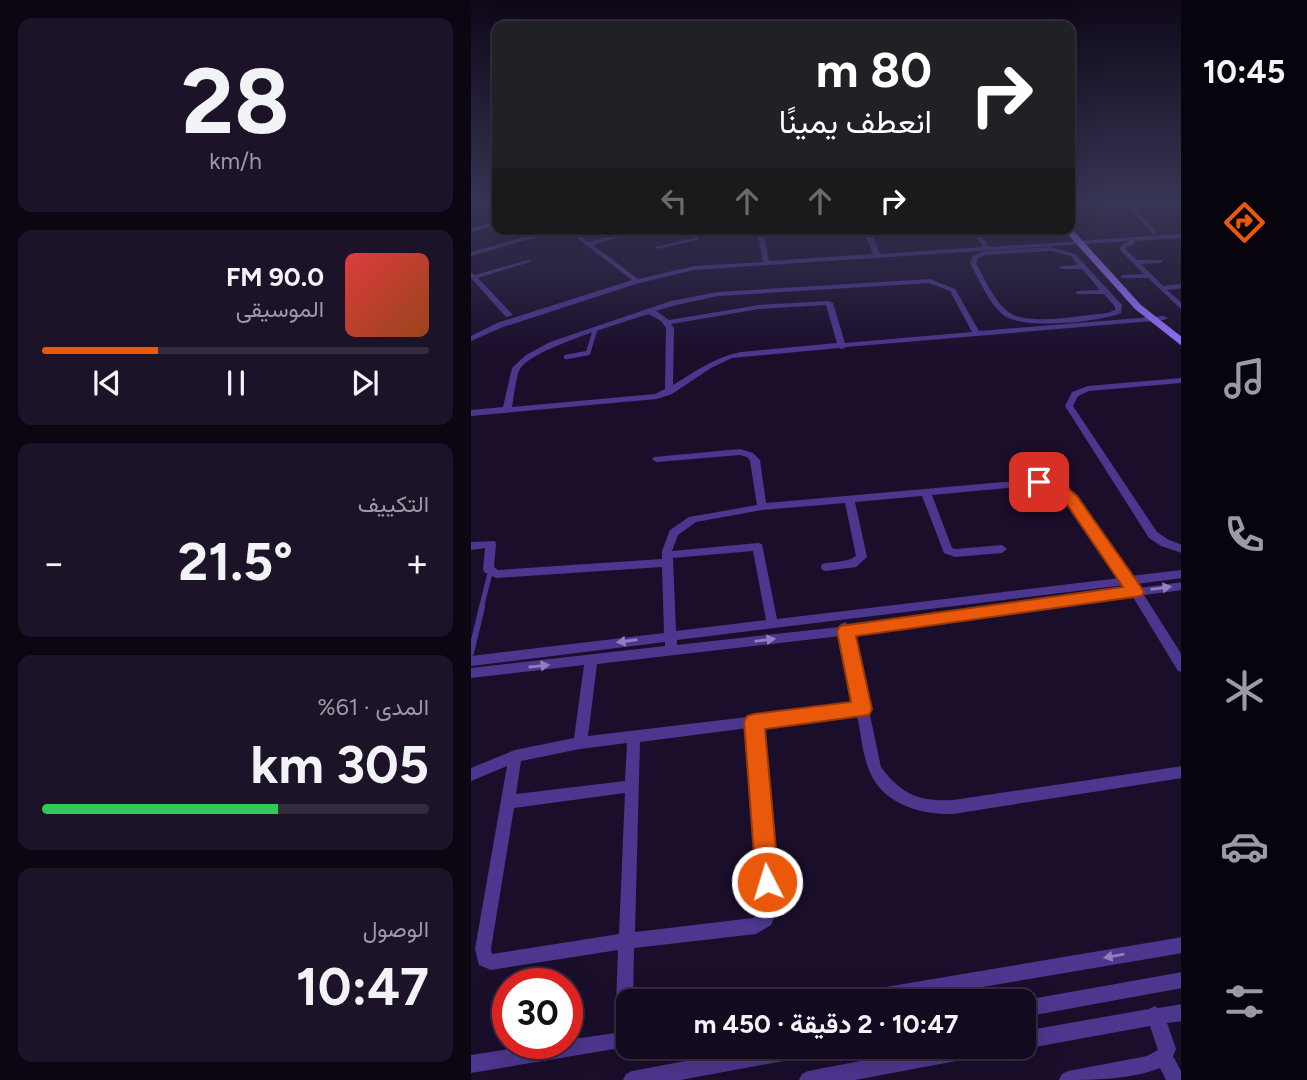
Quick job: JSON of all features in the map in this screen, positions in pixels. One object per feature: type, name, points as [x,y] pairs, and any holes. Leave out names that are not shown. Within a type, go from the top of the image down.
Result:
[{"type":"street","points":[[600,253],[634,279]]},
{"type":"street","points":[[765,253],[766,260]]},
{"type":"street","points":[[471,331],[509,315],[634,279],[694,268],[766,260],[870,253]]},
{"type":"street","points":[[984,253],[973,261],[1006,314],[1017,319],[1036,321],[1111,315],[1118,311],[1119,307],[1072,253]]},
{"type":"street","points":[[1095,253],[1151,319],[1181,343]]},
{"type":"street","points":[[1126,253],[1181,307]]},
{"type":"street","points":[[509,315],[472,275],[530,261]]},
{"type":"street","points":[[1135,262],[1160,261]]},
{"type":"street","points":[[1062,268],[1083,267]]},
{"type":"street","points":[[1094,279],[1147,274]]},
{"type":"street","points":[[1115,275],[1181,332]]},
{"type":"street","points":[[471,339],[500,325],[634,279]]},
{"type":"street","points":[[507,410],[520,363],[539,350],[650,311],[718,294],[930,281],[953,290],[977,334]]},
{"type":"street","points":[[1161,288],[1181,286]]},
{"type":"street","points":[[1078,293],[1106,292]]},
{"type":"street","points":[[667,323],[759,307],[828,302],[831,304],[841,346]]},
{"type":"street","points":[[650,311],[667,323],[670,332],[669,392]]},
{"type":"street","points":[[471,413],[644,399],[669,392],[718,360],[732,355],[1164,318]]},
{"type":"street","points":[[1181,380],[1088,388],[1075,394],[1069,403],[1072,413],[1153,535],[1181,549]]},
{"type":"street","points":[[657,459],[740,452],[750,455],[755,460],[761,507]]},
{"type":"street","points":[[671,651],[666,559],[674,533],[693,519],[761,507],[1026,482],[1055,485],[1080,510],[1128,580],[1181,667]]},
{"type":"street","points":[[926,492],[948,550],[955,553],[1002,549]]},
{"type":"street","points":[[826,567],[852,564],[862,558],[850,499]]},
{"type":"street","points":[[471,545],[493,546],[488,569],[490,573],[666,559],[758,547],[772,624]]},
{"type":"street","points":[[471,661],[1181,574]]},
{"type":"street","points":[[471,673],[846,631],[1181,586]]},
{"type":"street","points":[[843,615],[875,769],[884,784],[898,796],[925,807],[953,807],[1181,772]]},
{"type":"street","points":[[580,743],[591,660]]},
{"type":"street","points":[[471,775],[515,756],[580,743],[862,709]]},
{"type":"street","points":[[515,756],[483,949],[485,959],[491,962],[627,941],[756,926],[765,919],[770,908],[754,722]]},
{"type":"street","points":[[627,989],[634,737]]},
{"type":"street","points":[[507,802],[623,787]]},
{"type":"street","points":[[921,989],[1181,945]]},
{"type":"street","points":[[1036,1007],[1181,980]]},
{"type":"street","points":[[1036,1038],[1181,1012]]},
{"type":"street","points":[[1068,1080],[1149,1064],[1164,1056],[1167,1049],[1155,1015]]},
{"type":"street","points":[[471,1064],[616,1041]]},
{"type":"street","points":[[1164,1056],[1175,1080]]},
{"type":"street","points":[[632,1080],[746,1059]]},
{"type":"street","points":[[808,1080],[919,1059]]},
{"type":"lane","points":[[566,357],[588,353],[595,330]]},
{"type":"lane","points":[[471,653],[490,573]]},
{"type":"route","points":[[767,882],[754,722],[862,709],[846,631],[1135,592],[1071,499],[1055,485],[1039,482]]}]
